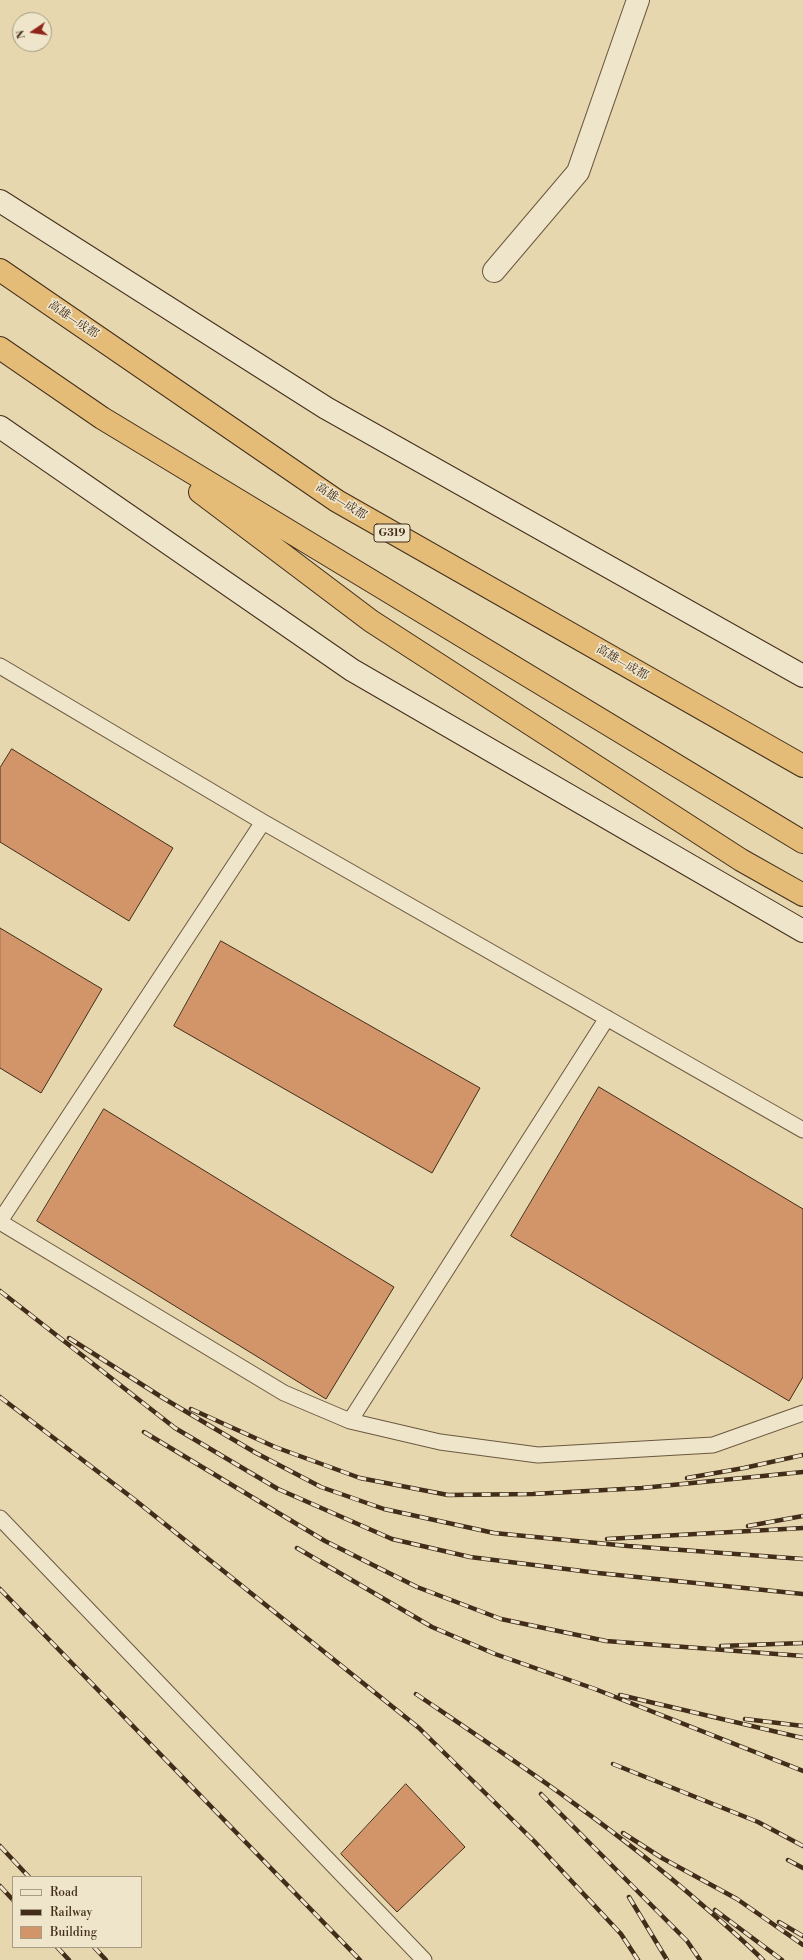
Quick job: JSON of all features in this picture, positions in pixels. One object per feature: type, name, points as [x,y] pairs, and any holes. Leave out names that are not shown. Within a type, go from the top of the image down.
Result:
[{"type":"highway","name":"高雄—成都","points":[[0,270],[337,501],[803,766]]},
{"type":"highway","points":[[0,348],[102,418],[371,621],[741,860],[803,895]]},
{"type":"highway","points":[[102,418],[803,842]]},
{"type":"street","points":[[494,271],[578,172],[638,0]]},
{"type":"street","points":[[0,201],[326,408],[803,676]]},
{"type":"street","points":[[0,427],[352,670],[803,931]]},
{"type":"lane","points":[[0,666],[263,822],[803,1130]]},
{"type":"lane","points":[[263,822],[0,1222],[284,1393],[350,1421],[440,1442],[538,1455],[713,1445],[803,1413]]},
{"type":"lane","points":[[350,1421],[607,1018]]},
{"type":"lane","points":[[0,1518],[424,1960]]},
{"type":"building","points":[[12,749],[173,848],[129,921],[0,842],[0,768]]},
{"type":"building","points":[[0,928],[102,989],[41,1093],[0,1068]]},
{"type":"building","points":[[221,941],[480,1088],[432,1173],[174,1026]]},
{"type":"building","points":[[599,1087],[803,1209],[803,1377],[789,1401],[511,1236]]},
{"type":"building","points":[[104,1109],[394,1287],[326,1399],[37,1221]]},
{"type":"building","points":[[406,1784],[465,1847],[397,1912],[341,1854]]},
{"type":"railway","points":[[0,1291],[175,1428],[278,1489],[392,1539],[470,1557],[598,1573],[803,1594]]},
{"type":"railway","points":[[69,1338],[163,1398],[256,1453],[321,1487],[384,1509],[494,1533],[628,1546],[803,1559]]},
{"type":"railway","points":[[0,1397],[135,1500],[419,1728],[535,1842],[621,1934],[638,1960]]},
{"type":"railway","points":[[191,1409],[275,1447],[360,1478],[448,1495],[533,1494],[642,1488],[803,1472]]},
{"type":"railway","points":[[144,1432],[325,1541],[417,1587],[501,1619],[606,1641],[803,1656]]},
{"type":"railway","points":[[687,1478],[744,1468],[803,1455]]},
{"type":"railway","points":[[748,1526],[803,1516]]},
{"type":"railway","points":[[607,1539],[803,1528]]},
{"type":"railway","points":[[297,1548],[432,1627],[495,1654],[595,1689],[803,1771]]},
{"type":"railway","points":[[0,1589],[360,1960]]},
{"type":"railway","points":[[721,1646],[803,1643]]},
{"type":"railway","points":[[416,1694],[597,1820],[666,1874],[740,1938],[763,1960]]},
{"type":"railway","points":[[620,1695],[803,1738]]},
{"type":"railway","points":[[745,1719],[803,1726]]},
{"type":"railway","points":[[613,1764],[758,1822],[803,1846]]},
{"type":"railway","points":[[541,1794],[687,1941],[700,1960]]},
{"type":"railway","points":[[623,1833],[662,1858],[737,1899],[803,1945]]},
{"type":"railway","points":[[0,1846],[28,1876]]},
{"type":"railway","points":[[788,1860],[803,1868]]},
{"type":"railway","points":[[0,1886],[12,1899]]},
{"type":"railway","points":[[629,1897],[667,1960]]},
{"type":"railway","points":[[715,1910],[782,1960]]},
{"type":"railway","points":[[779,1922],[803,1936]]},
{"type":"railway","points":[[58,1948],[69,1960]]},
{"type":"railway","points":[[95,1948],[106,1960]]}]
